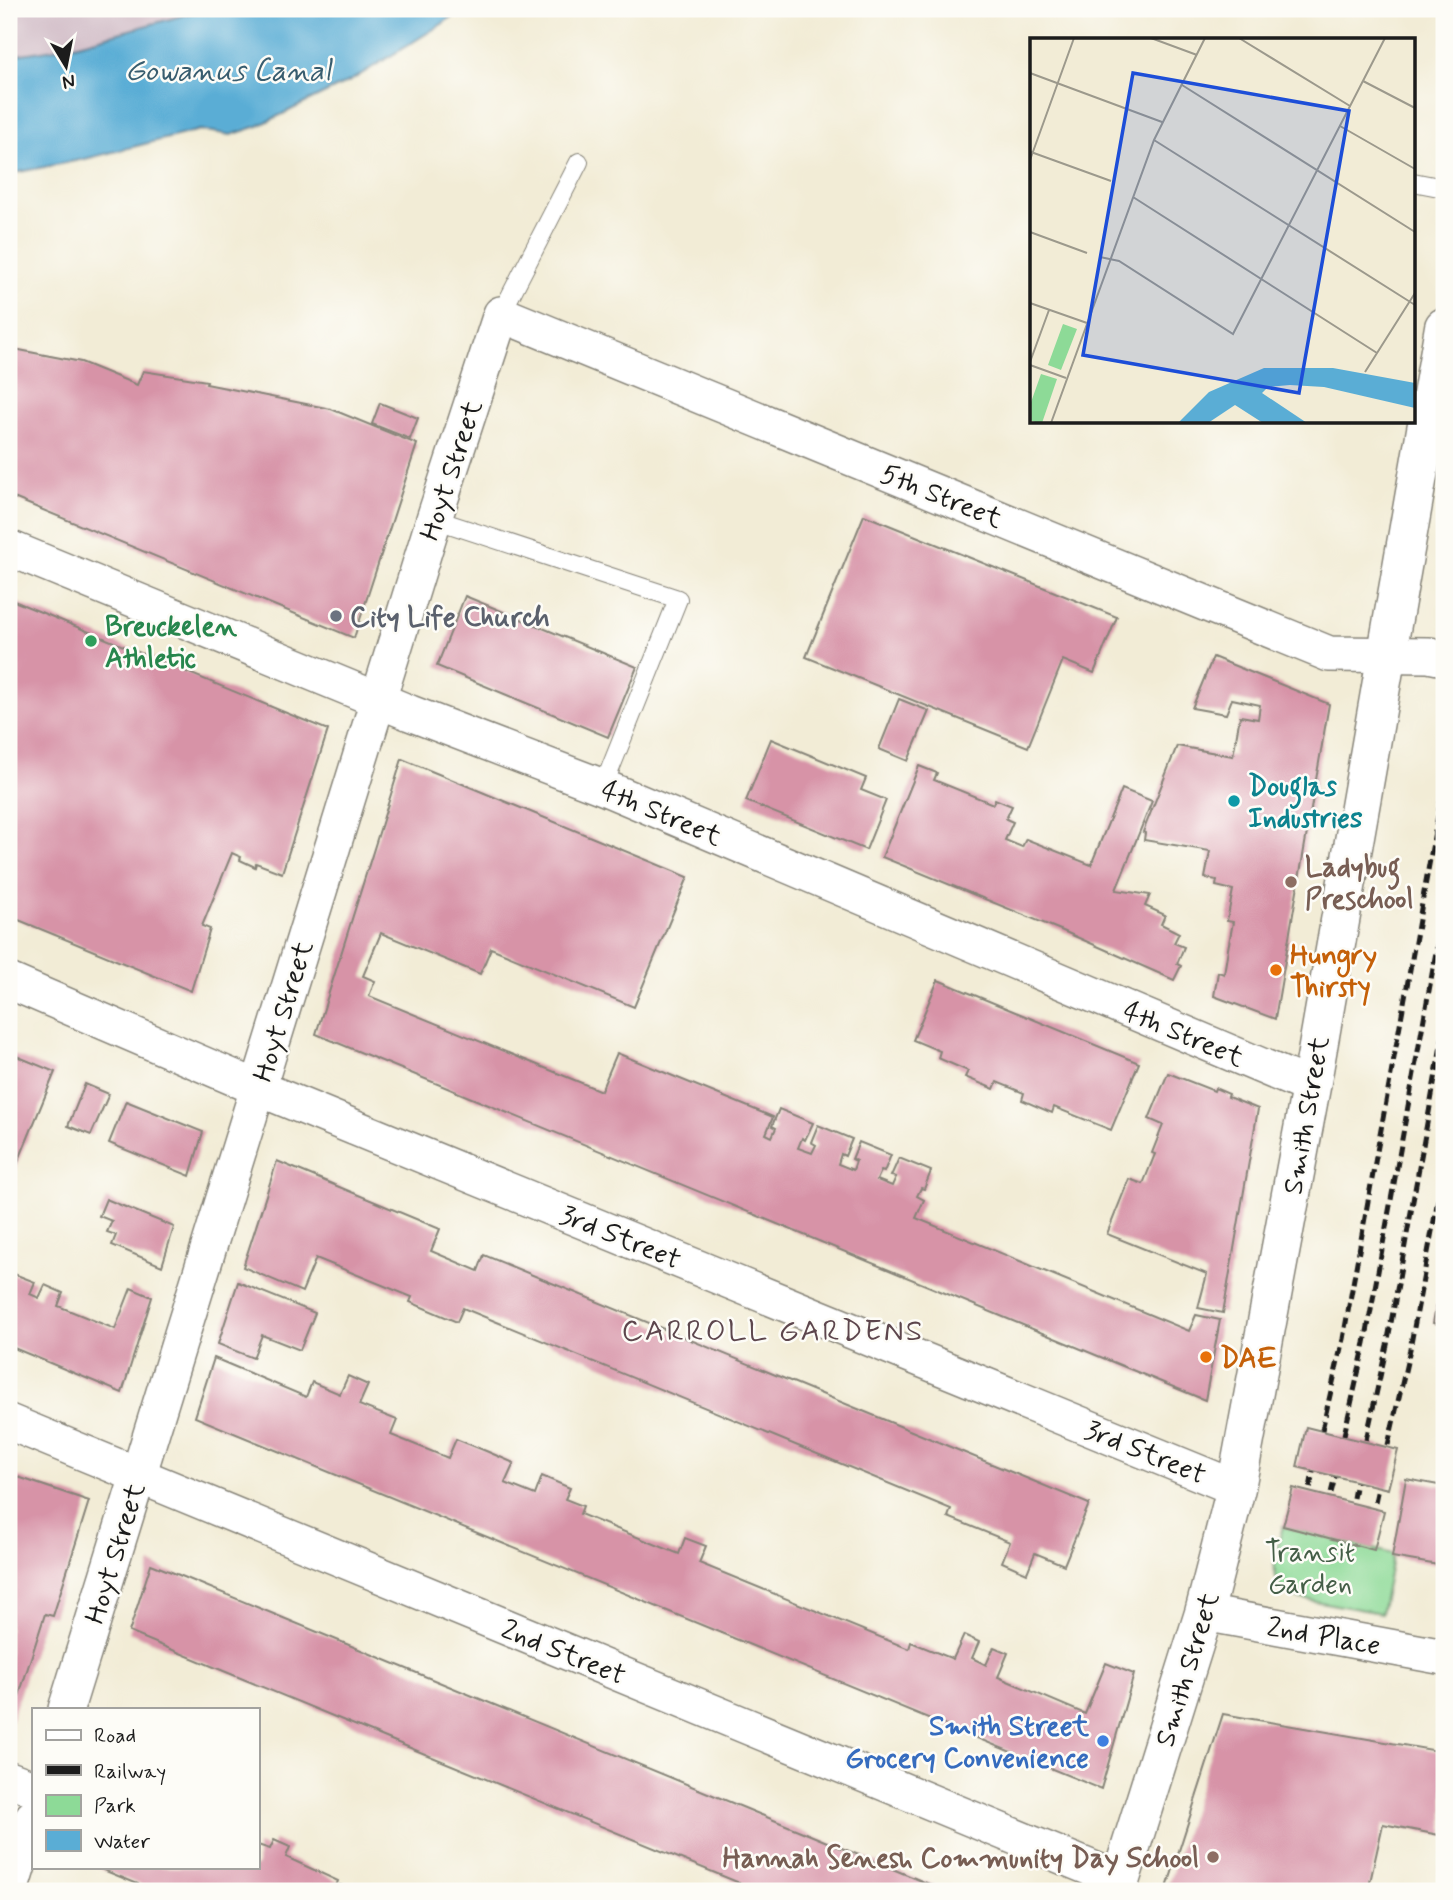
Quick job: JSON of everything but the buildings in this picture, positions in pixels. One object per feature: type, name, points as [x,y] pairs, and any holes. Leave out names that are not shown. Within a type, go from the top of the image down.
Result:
[{"type":"street","name":"Hoyt Street","points":[[66,1708],[434,519],[501,314]]},
{"type":"street","name":"5th Street","points":[[501,314],[1329,654],[1429,655],[1444,658]]},
{"type":"street","name":"Smith Street","points":[[1118,1885],[1204,1614],[1236,1488],[1311,1087],[1444,327]]},
{"type":"street","name":"4th Street","points":[[9,548],[379,700],[603,787],[1311,1087]]},
{"type":"street","name":"3rd Street","points":[[9,981],[258,1087],[1236,1488]]},
{"type":"street","name":"2nd Street","points":[[9,1422],[1118,1885]]},
{"type":"street","name":"2nd Place","points":[[1204,1614],[1444,1657]]},
{"type":"street","points":[[9,1779],[32,1788]]},
{"type":"street","points":[[10,1891],[32,1820]]},
{"type":"lane","points":[[501,314],[579,162]]},
{"type":"lane","points":[[1414,182],[1444,188]]},
{"type":"lane","points":[[434,519],[678,599],[603,787]]},
{"type":"shaded area","points":[[9,9],[207,9],[67,47],[9,56]]},
{"type":"green space","name":"Transit Garden","points":[[1283,1526],[1393,1554],[1381,1613],[1292,1597],[1278,1582],[1275,1573],[1275,1556]]},
{"type":"water","name":"Gowanus Canal","points":[[207,9],[462,9],[350,81],[258,126],[231,135],[200,130],[85,159],[9,174],[9,56],[67,47]]},
{"type":"railway","points":[[1322,1430],[1343,1339],[1444,782]]},
{"type":"railway","points":[[1344,1435],[1365,1343],[1444,908]]},
{"type":"railway","points":[[1366,1440],[1387,1345],[1444,1029]]},
{"type":"railway","points":[[1388,1445],[1410,1349],[1444,1167]]},
{"type":"railway","points":[[1310,1488],[1313,1472]]},
{"type":"railway","points":[[1331,1493],[1335,1477]]},
{"type":"railway","points":[[1353,1498],[1356,1482]]},
{"type":"railway","points":[[1375,1502],[1378,1488]]},
{"type":"place","name":"City Life Church","points":[[336,616]]},
{"type":"place","name":"Breuckelen Athletic","points":[[91,641]]},
{"type":"place","name":"Douglas Industries","points":[[1234,801]]},
{"type":"place","name":"Ladybug Preschool","points":[[1291,882]]},
{"type":"place","name":"Hungry Thirsty","points":[[1276,970]]},
{"type":"place","name":"DAE","points":[[1206,1357]]},
{"type":"place","name":"Smith Street Grocery Convenience","points":[[1103,1741]]},
{"type":"place","name":"Hannah Senesh Community Day School","points":[[1213,1857]]},
{"type":"district","name":"CARROLL GARDENS","points":[[773,1330]]}]
